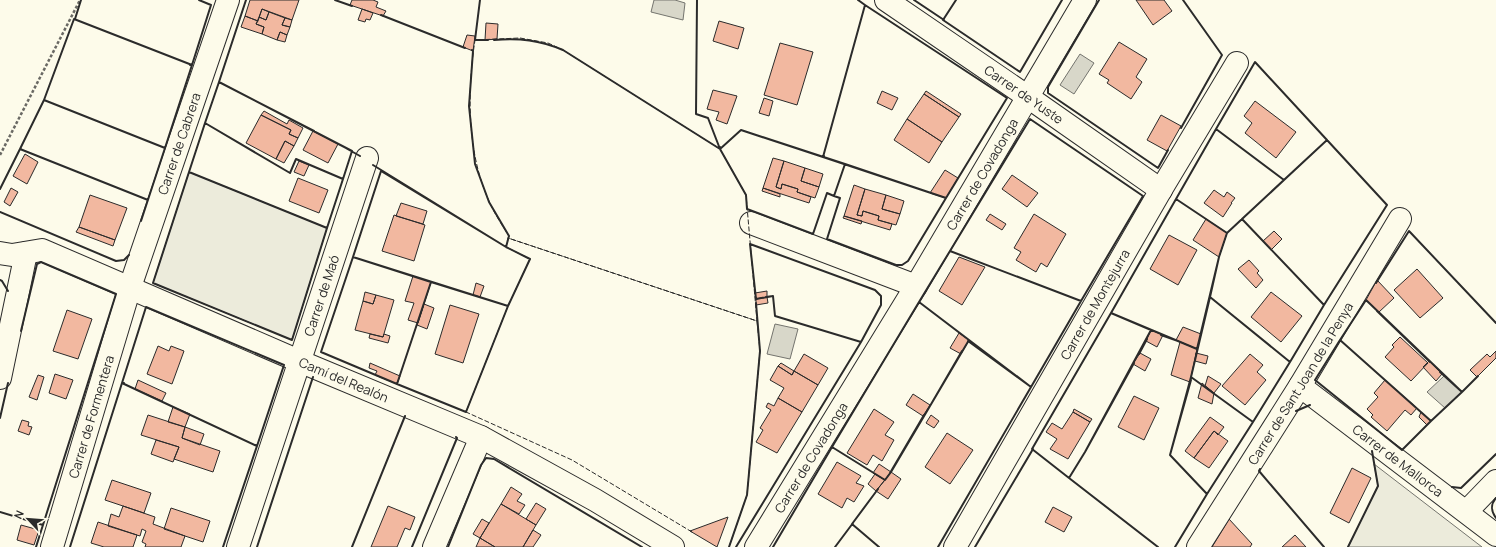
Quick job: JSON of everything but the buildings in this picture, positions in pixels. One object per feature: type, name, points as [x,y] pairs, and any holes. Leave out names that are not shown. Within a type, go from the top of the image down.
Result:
[{"type":"street","name":"Carrer de Cabrera","points":[[130,287],[228,0]]},
{"type":"street","name":"Carrer de Yuste","points":[[886,0],[1161,190]]},
{"type":"street","name":"Carrer de Covadonga","points":[[756,547],[916,286],[1085,0]]},
{"type":"street","name":"Carrer de Montejurra","points":[[955,547],[1161,190],[1237,62]]},
{"type":"street","name":"Carrer de Maó","points":[[238,547],[367,158]]},
{"type":"street","name":"Carrer de Sant Joan de la Penya","points":[[1198,547],[1300,386],[1400,220]]},
{"type":"street","points":[[751,223],[916,286]]},
{"type":"street","name":"Camí del Realón","points":[[0,253],[12,255],[42,250],[299,361],[481,437],[595,500],[673,547]]},
{"type":"street","points":[[0,378],[26,253]]},
{"type":"street","name":"Carrer de Formentera","points":[[52,547],[130,287]]},
{"type":"street","name":"Carrer de Mallorca","points":[[1300,386],[1496,535]]},
{"type":"street","points":[[434,547],[481,437]]},
{"type":"street","points":[[1466,511],[1496,481]]},
{"type":"path","points":[[0,155],[80,0]]},
{"type":"shaded area","points":[[654,0],[675,0],[685,3],[683,20],[651,12]]},
{"type":"shaded area","points":[[1080,54],[1094,63],[1074,94],[1060,85]]},
{"type":"shaded area","points":[[189,172],[327,228],[292,340],[153,283]]},
{"type":"shaded area","points":[[775,324],[798,329],[790,359],[767,354]]},
{"type":"shaded area","points":[[1444,376],[1462,392],[1445,408],[1427,392]]},
{"type":"shaded area","points":[[1374,464],[1482,547],[1348,547],[1378,486]]},
{"type":"fence","points":[[520,38],[548,43],[563,50],[720,149],[746,195],[757,321],[508,238],[509,236],[489,201],[476,163],[470,101],[472,60],[475,40],[520,38]]},
{"type":"fence","points":[[692,532],[572,460],[466,412],[508,306],[530,259],[506,247],[508,238],[757,321],[760,351],[747,495],[729,547]]},
{"type":"wall","points":[[75,19],[81,0]]},
{"type":"wall","points":[[190,65],[192,65],[211,5],[199,0]]},
{"type":"wall","points":[[246,0],[219,82],[314,131]]},
{"type":"wall","points":[[335,0],[352,6]]},
{"type":"wall","points":[[480,0],[475,40],[488,40]]},
{"type":"wall","points":[[494,40],[529,40],[563,50],[720,149],[708,118],[696,114],[697,0]]},
{"type":"wall","points":[[858,0],[865,5]]},
{"type":"wall","points":[[914,0],[944,20]]},
{"type":"wall","points":[[956,0],[943,20],[1020,72],[1062,0]]},
{"type":"wall","points":[[1099,0],[1048,87],[1048,93],[1158,168],[1168,150]]},
{"type":"wall","points":[[1181,128],[1222,55],[1183,0]]},
{"type":"wall","points":[[865,5],[1007,98],[946,198],[823,157],[865,5]]},
{"type":"wall","points":[[381,15],[465,48]]},
{"type":"wall","points":[[74,19],[192,65],[165,148],[44,100],[74,19]]},
{"type":"wall","points":[[373,165],[506,247],[509,236],[489,202],[475,164],[469,106],[472,50]]},
{"type":"wall","points":[[1255,62],[1327,140],[1284,180],[1216,129],[1255,62]]},
{"type":"wall","points":[[219,82],[352,151],[343,179],[296,159],[290,173],[205,123],[219,82]]},
{"type":"wall","points":[[141,221],[165,148],[44,100],[20,149],[148,200]]},
{"type":"wall","points":[[1030,119],[1143,196],[1081,301],[950,251],[1030,119]]},
{"type":"wall","points":[[205,123],[290,173],[296,159],[343,179],[327,228],[189,172],[205,123]]},
{"type":"wall","points":[[1216,129],[1284,180],[1227,233],[1176,199],[1216,129]]},
{"type":"wall","points":[[741,130],[845,164],[834,196],[827,193],[813,234],[747,209],[746,195],[720,149],[741,130]]},
{"type":"wall","points":[[720,147],[720,149],[741,130],[823,157],[824,156]]},
{"type":"wall","points":[[1327,140],[1387,205],[1324,305],[1242,219],[1327,140]]},
{"type":"wall","points":[[335,142],[360,156]]},
{"type":"wall","points":[[0,189],[21,149]]},
{"type":"wall","points":[[845,164],[946,198],[908,261],[902,265],[896,265],[827,239],[840,198],[834,196],[845,164]]},
{"type":"wall","points":[[381,171],[506,247],[530,259],[508,306],[353,257],[381,171]]},
{"type":"wall","points":[[189,172],[327,228],[292,340],[153,283],[189,172]]},
{"type":"wall","points":[[1176,199],[1227,233],[1219,257],[1197,349],[1111,313],[1176,199]]},
{"type":"wall","points":[[0,212],[116,261],[124,260],[129,255]]},
{"type":"wall","points":[[1242,219],[1324,305],[1290,362],[1210,297],[1219,257],[1227,233],[1242,219]]},
{"type":"wall","points":[[1376,283],[1409,231],[1496,323]]},
{"type":"wall","points":[[750,244],[875,290],[881,296],[881,305],[861,342],[775,316],[773,296],[756,299],[750,244]]},
{"type":"wall","points":[[950,251],[1081,301],[1031,387],[919,302],[950,251]]},
{"type":"wall","points":[[353,257],[431,282],[397,384],[321,352],[353,257]]},
{"type":"wall","points":[[21,331],[37,264],[41,262],[116,294],[36,547]]},
{"type":"wall","points":[[0,280],[8,291]]},
{"type":"wall","points":[[431,282],[508,306],[466,412],[397,384],[431,282]]},
{"type":"wall","points":[[736,547],[861,342],[775,316],[773,296],[766,297]]},
{"type":"wall","points":[[1210,297],[1290,362],[1253,422],[1191,377],[1210,297]]},
{"type":"wall","points":[[1366,300],[1462,392],[1431,421],[1340,340],[1366,300]]},
{"type":"wall","points":[[919,302],[969,340],[885,480],[832,447],[919,302]]},
{"type":"wall","points":[[729,547],[747,495],[760,351],[756,303]]},
{"type":"wall","points":[[146,307],[284,365],[257,446],[122,383],[146,307]]},
{"type":"wall","points":[[1377,311],[1430,362]]},
{"type":"wall","points":[[1111,313],[1151,330],[1085,452],[1069,478],[1032,449],[1111,313]]},
{"type":"wall","points":[[1161,335],[1178,341]]},
{"type":"wall","points":[[1139,354],[1147,339]]},
{"type":"wall","points":[[1340,340],[1431,421],[1402,450],[1315,380],[1340,340]]},
{"type":"wall","points":[[938,547],[1031,387],[968,341]]},
{"type":"wall","points":[[930,406],[962,351]]},
{"type":"wall","points":[[1134,363],[1069,478],[1158,547]]},
{"type":"wall","points":[[1440,372],[1462,392],[1478,376]]},
{"type":"wall","points":[[257,547],[313,377]]},
{"type":"wall","points":[[1191,377],[1253,422],[1207,494],[1170,455],[1191,377]]},
{"type":"wall","points":[[1175,547],[1207,494],[1170,455],[1191,380]]},
{"type":"wall","points":[[0,418],[8,383]]},
{"type":"wall","points":[[70,547],[122,383],[124,383]]},
{"type":"wall","points":[[1296,411],[1310,405]]},
{"type":"wall","points":[[890,473],[924,415]]},
{"type":"wall","points":[[352,547],[405,416]]},
{"type":"wall","points":[[412,547],[457,438],[456,437]]},
{"type":"wall","points":[[223,547],[257,446],[256,445]]},
{"type":"wall","points":[[773,547],[832,447],[833,448]]},
{"type":"wall","points":[[975,547],[1033,449]]},
{"type":"wall","points":[[1348,547],[1378,486],[1372,451]]},
{"type":"wall","points":[[1452,487],[1461,488],[1496,454]]},
{"type":"wall","points":[[448,547],[481,465],[486,458],[494,459],[642,547]]},
{"type":"wall","points":[[1260,469],[1259,471],[1324,547]]},
{"type":"wall","points":[[878,489],[852,524],[879,547]]},
{"type":"wall","points":[[1496,498],[1492,508],[1496,518]]},
{"type":"wall","points":[[0,512],[43,525]]},
{"type":"wall","points":[[835,547],[853,523]]}]
